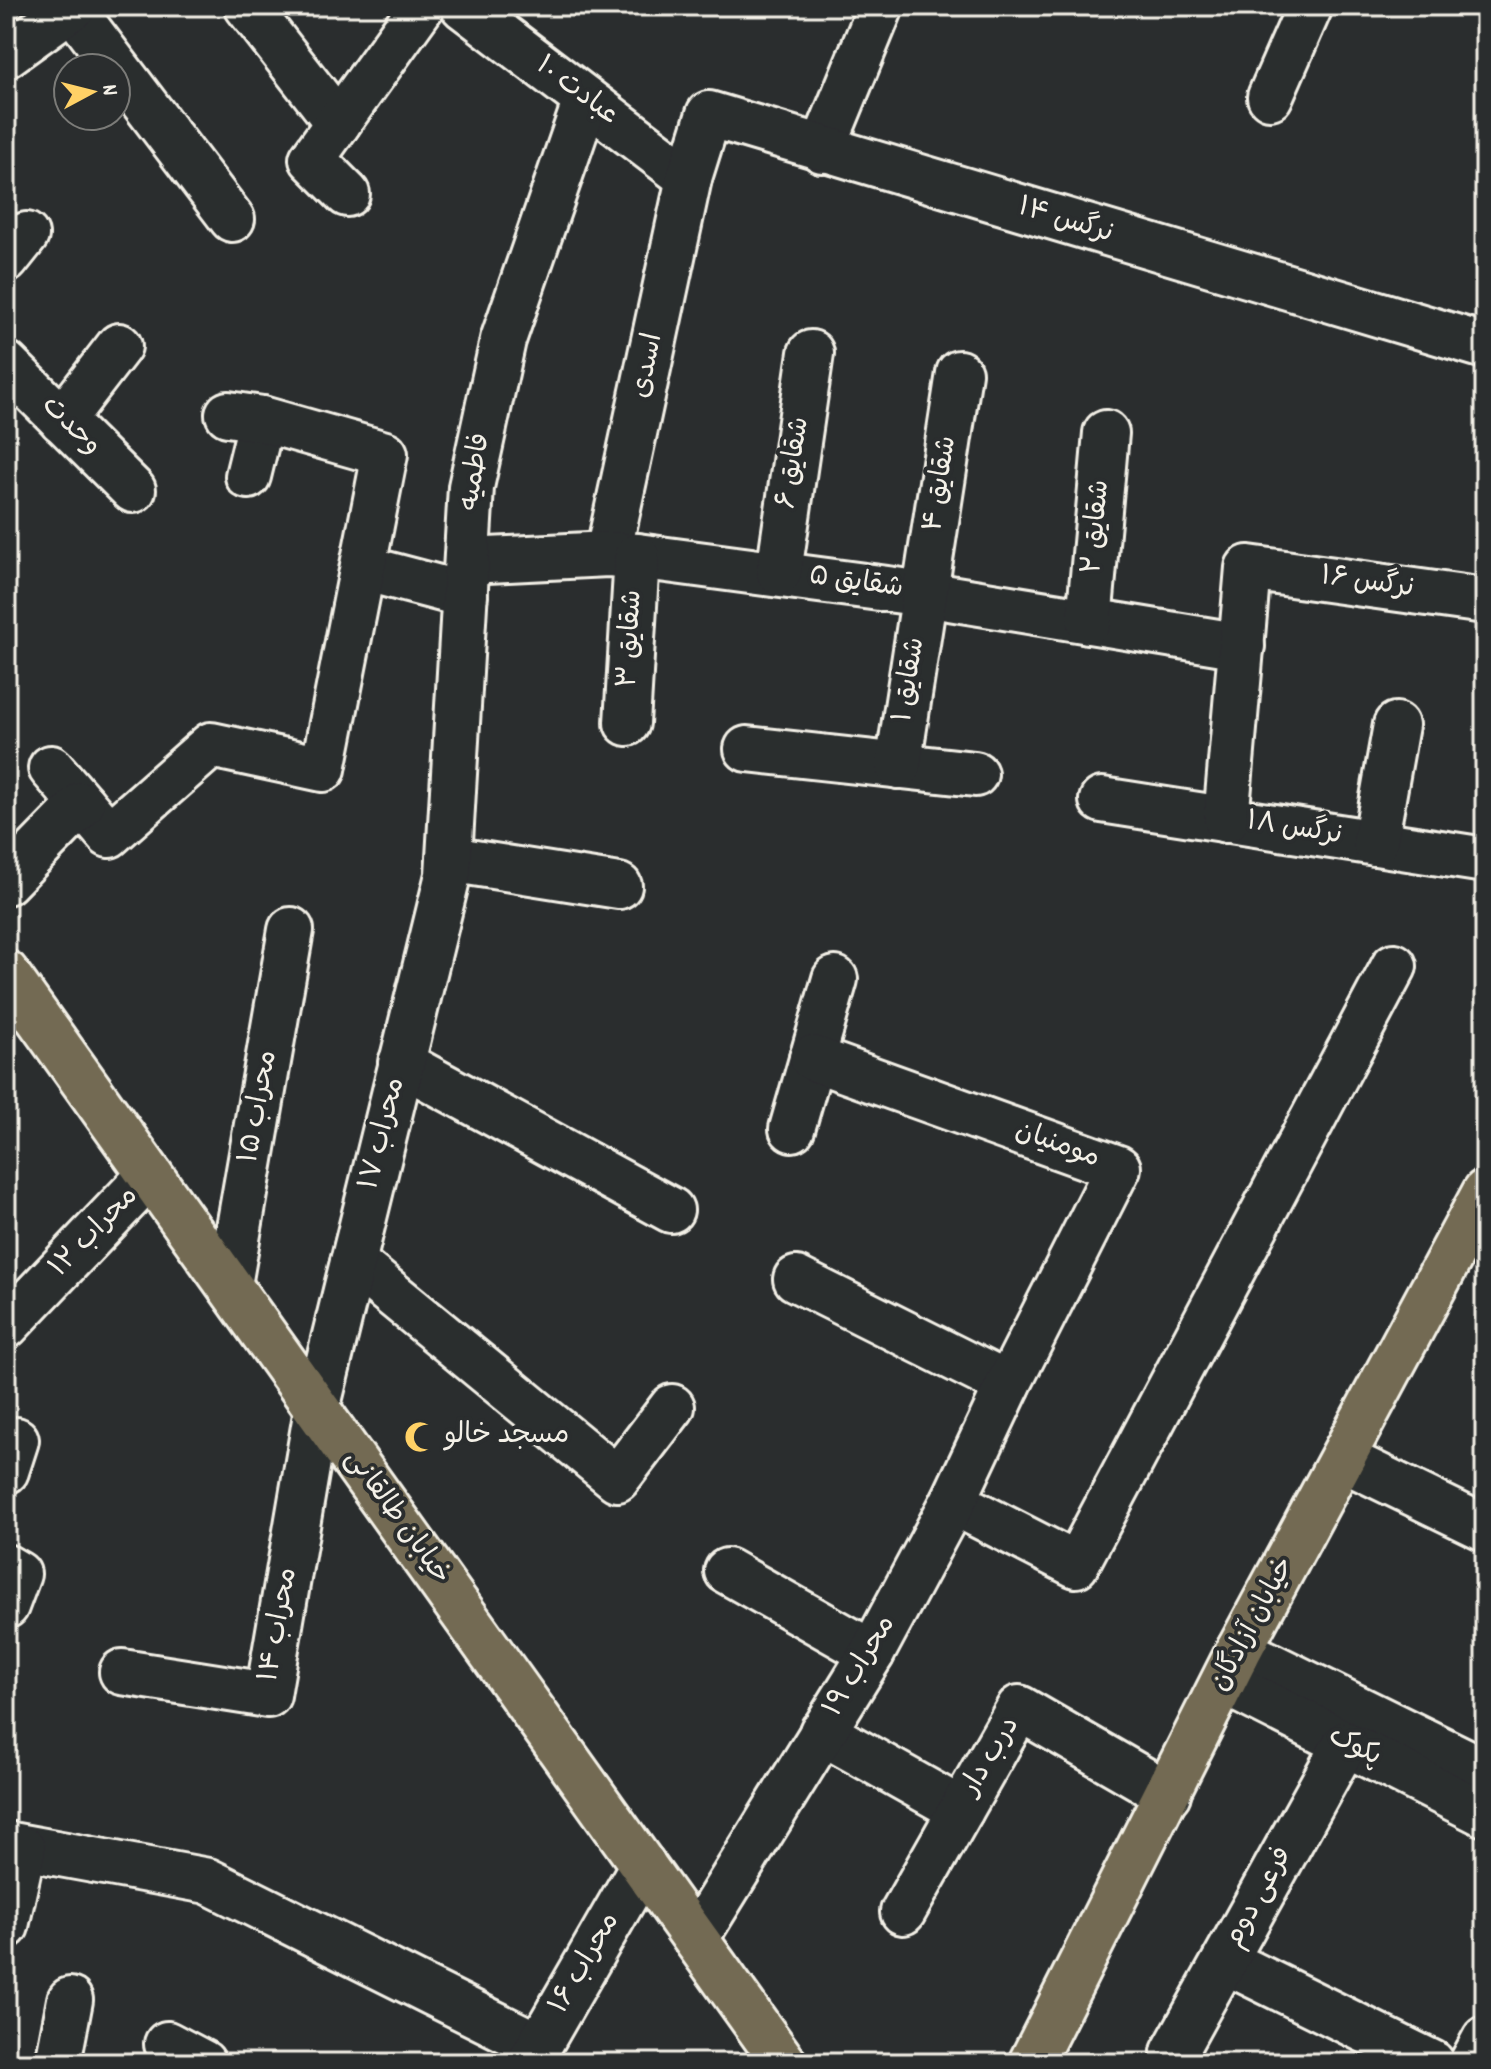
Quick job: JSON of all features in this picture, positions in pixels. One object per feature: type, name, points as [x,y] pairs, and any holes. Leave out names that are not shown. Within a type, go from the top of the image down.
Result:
[{"type":"main road","name":"خیابان طالقانی","points":[[6,973],[696,1938],[780,2061]]},
{"type":"main road","name":"خیابان آزادگان","points":[[1031,2063],[1232,1666],[1485,1192]]},
{"type":"street","points":[[247,6],[338,123]]},
{"type":"street","points":[[347,194],[312,159],[422,6]]},
{"type":"street","name":"عبادت ۱۰","points":[[463,6],[689,178]]},
{"type":"street","points":[[822,150],[881,6]]},
{"type":"street","points":[[1270,97],[1310,6]]},
{"type":"street","points":[[6,55],[73,7],[232,219]]},
{"type":"street","name":"فاطمیه","points":[[449,859],[471,487],[503,340],[586,100]]},
{"type":"street","name":"نرگس ۱۴","points":[[689,178],[709,114],[1485,346]]},
{"type":"street","name":"اسدی","points":[[622,555],[689,178]]},
{"type":"street","points":[[62,420],[119,346]]},
{"type":"street","name":"شقایق ۶","points":[[779,572],[811,353]]},
{"type":"street","name":"وحدت","points":[[6,364],[133,490]]},
{"type":"street","name":"شقایق ۴","points":[[925,594],[959,373]]},
{"type":"street","points":[[51,768],[109,835],[211,745],[323,769],[385,454],[245,416],[248,476]]},
{"type":"street","name":"شقایق ۲","points":[[1089,621],[1106,433]]},
{"type":"street","name":"شقایق ۵","points":[[363,568],[466,578],[622,555],[779,572],[1242,646]]},
{"type":"street","name":"شقایق ۳","points":[[622,555],[627,723]]},
{"type":"street","name":"نرگس ۱۶","points":[[1242,646],[1248,568],[1485,601]]},
{"type":"street","name":"شقایق ۱","points":[[898,766],[925,594]]},
{"type":"street","points":[[1226,820],[1242,646]]},
{"type":"street","points":[[1375,843],[1396,725]]},
{"type":"street","points":[[747,749],[975,774]]},
{"type":"street","name":"نرگس ۱۸","points":[[1102,800],[1485,860]]},
{"type":"street","points":[[6,882],[82,804]]},
{"type":"street","points":[[449,859],[619,886]]},
{"type":"street","name":"محراب ۱۷","points":[[317,1409],[448,875],[449,859]]},
{"type":"street","name":"محراب ۱۵","points":[[229,1285],[291,930]]},
{"type":"street","points":[[953,1502],[1076,1565],[1394,966]]},
{"type":"street","points":[[792,1129],[835,979]]},
{"type":"street","name":"مومنیان","points":[[812,1058],[1118,1168],[1008,1385]]},
{"type":"street","points":[[401,1063],[671,1210]]},
{"type":"street","name":"محراب ۱۲","points":[[6,1326],[150,1175]]},
{"type":"street","points":[[353,1262],[617,1479],[672,1407]]},
{"type":"street","points":[[796,1279],[1008,1385]]},
{"type":"street","name":"محراب ۱۹","points":[[696,1938],[872,1653],[953,1502],[1008,1385]]},
{"type":"street","name":"محراب ۱۴","points":[[122,1672],[268,1695],[317,1409]]},
{"type":"street","points":[[1343,1459],[1485,1528]]},
{"type":"street","points":[[6,1567],[18,1574],[6,1606]]},
{"type":"street","points":[[727,1571],[872,1653]]},
{"type":"street","name":"پکوک","points":[[1232,1666],[1345,1744],[1485,1814]]},
{"type":"street","name":"پکوک","points":[[1232,1666],[1485,1771]]},
{"type":"street","name":"درب دار","points":[[903,1912],[1019,1708],[1168,1794]]},
{"type":"street","points":[[822,1732],[961,1810]]},
{"type":"street","name":"فرعی دوم","points":[[1174,2052],[1345,1744]]},
{"type":"street","points":[[6,1926],[14,1846],[208,1881],[534,2055]]},
{"type":"street","name":"محراب ۱۶","points":[[534,2055],[643,1865]]},
{"type":"street","points":[[1225,1961],[1432,2063]]},
{"type":"street","points":[[58,2063],[70,2000]]},
{"type":"street","points":[[1472,2063],[1485,2039]]},
{"type":"place","name":"مسجد خالو","points":[[420,1437]]}]
